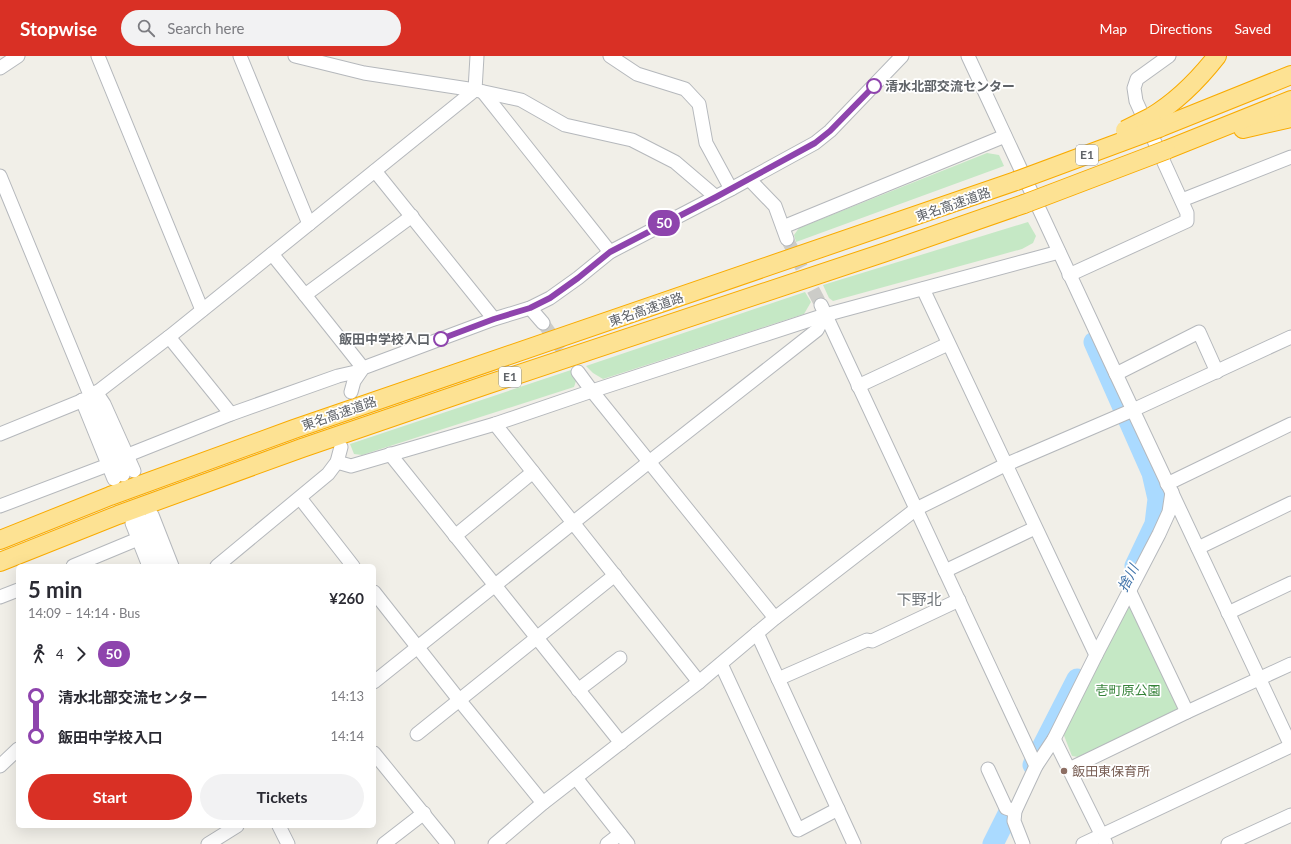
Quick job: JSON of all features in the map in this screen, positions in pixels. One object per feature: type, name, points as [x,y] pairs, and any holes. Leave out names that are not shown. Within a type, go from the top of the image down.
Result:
[{"type":"highway","points":[[1155,123],[1164,109],[1198,78],[1217,56]]},
{"type":"highway","name":"東名高速道路","points":[[0,540],[110,496],[287,432],[833,245],[1155,123],[1291,75]]},
{"type":"highway","name":"東名高速道路","points":[[0,562],[118,515],[302,448],[883,253],[1024,204],[1166,150],[1291,100]]},
{"type":"highway","points":[[1166,150],[1291,118]]},
{"type":"street","points":[[0,68],[18,56]]},
{"type":"street","points":[[98,56],[202,310]]},
{"type":"street","points":[[240,56],[309,224]]},
{"type":"street","points":[[295,56],[364,73],[479,91],[521,100],[565,125],[632,140],[675,162],[716,197]]},
{"type":"street","points":[[477,56],[479,91],[610,252]]},
{"type":"street","points":[[610,56],[637,74],[686,89],[699,104],[706,143],[731,189]]},
{"type":"street","points":[[128,455],[231,414],[338,376],[361,370],[494,319],[530,308],[550,298],[610,252],[716,197],[815,143],[830,131],[902,56]]},
{"type":"street","points":[[968,56],[1132,410],[1291,746],[1104,839],[1083,844]]},
{"type":"street","points":[[1070,275],[1187,221],[1187,213],[1182,200],[1136,101],[1134,88],[1137,79],[1169,56]]},
{"type":"street","points":[[0,434],[90,396],[169,337],[375,171],[479,91]]},
{"type":"street","points":[[749,179],[775,206],[785,233],[1005,136]]},
{"type":"street","points":[[1182,200],[1291,157]]},
{"type":"street","points":[[375,171],[494,319]]},
{"type":"street","points":[[0,176],[124,475]]},
{"type":"street","points":[[306,294],[412,216]]},
{"type":"street","points":[[337,462],[351,466],[495,424],[823,310],[923,290],[1059,252]]},
{"type":"street","points":[[272,254],[306,294],[361,370]]},
{"type":"street","points":[[923,290],[1096,655]]},
{"type":"street","points":[[530,308],[543,323]]},
{"type":"street","points":[[823,310],[1036,766]]},
{"type":"street","points":[[376,680],[817,330],[823,310]]},
{"type":"street","points":[[1116,374],[1200,332],[1218,372]]},
{"type":"street","points":[[498,843],[543,803],[699,682],[775,618],[916,509],[1005,465],[1218,372],[1291,336]]},
{"type":"street","points":[[169,337],[231,414]]},
{"type":"street","points":[[858,386],[948,344]]},
{"type":"street","points":[[351,392],[354,381],[361,370]]},
{"type":"street","points":[[578,372],[775,618]]},
{"type":"street","points":[[90,396],[104,404],[128,455],[124,475]]},
{"type":"street","points":[[90,396],[108,465],[124,475]]},
{"type":"street","points":[[495,424],[699,682]]},
{"type":"street","points":[[1170,488],[1291,424]]},
{"type":"street","points":[[222,564],[328,474],[337,462],[342,447]]},
{"type":"street","points":[[390,454],[621,743]]},
{"type":"street","points":[[0,506],[108,465]]},
{"type":"street","points":[[455,536],[533,472]]},
{"type":"street","points":[[1023,844],[1014,821],[1015,811],[1036,766],[1054,739],[1096,655],[1160,534],[1169,512],[1170,488]]},
{"type":"street","points":[[300,498],[346,563]]},
{"type":"street","points":[[1198,548],[1291,503]]},
{"type":"street","points":[[142,519],[138,539],[148,564]]},
{"type":"street","points":[[142,519],[160,564]]},
{"type":"street","points":[[142,519],[171,564]]},
{"type":"street","points":[[945,571],[1035,528]]},
{"type":"street","points":[[78,564],[138,539]]},
{"type":"street","points":[[418,734],[615,575]]},
{"type":"street","points":[[1228,613],[1291,583]]},
{"type":"street","points":[[0,597],[16,591]]},
{"type":"street","points":[[1130,592],[1187,712]]},
{"type":"street","points":[[376,595],[543,803]]},
{"type":"street","points":[[778,679],[867,640],[872,641],[959,600]]},
{"type":"street","points":[[757,633],[854,844]]},
{"type":"street","points":[[578,690],[620,658]]},
{"type":"street","points":[[721,664],[798,830],[838,809]]},
{"type":"street","points":[[1069,769],[1291,664]]},
{"type":"street","points":[[1054,739],[1104,839]]},
{"type":"street","points":[[0,766],[16,751]]},
{"type":"street","points":[[376,755],[448,844]]},
{"type":"street","points":[[988,769],[1006,808],[1015,811]]},
{"type":"street","points":[[576,778],[624,839],[607,844]]},
{"type":"street","points":[[384,844],[424,814]]},
{"type":"street","points":[[1228,844],[1291,815]]},
{"type":"street","points":[[208,844],[235,828]]},
{"type":"street","points":[[280,828],[288,844]]},
{"type":"green space","points":[[987,153],[999,155],[1004,166],[796,242],[794,235],[799,228]]},
{"type":"green space","points":[[1028,222],[1036,236],[1033,243],[1022,249],[833,301],[829,298],[823,285]]},
{"type":"green space","points":[[805,292],[811,302],[804,314],[603,379],[593,373],[586,366]]},
{"type":"green space","points":[[571,370],[577,378],[574,387],[362,455],[354,454],[350,444]]},
{"type":"green space","name":"壱町原公園","points":[[1125,606],[1130,607],[1181,708],[1078,757],[1072,756],[1063,733]]},
{"type":"waterway","name":"捨川","points":[[1094,342],[1152,473],[1158,499],[1155,524],[1135,566]]},
{"type":"waterway","name":"捨川","points":[[1033,765],[1077,679]]},
{"type":"waterway","name":"捨川","points":[[993,844],[1008,814]]},
{"type":"waterway","name":"捨川","points":[[1006,818],[1014,837]]},
{"type":"tunnel","points":[[787,239],[821,305]]},
{"type":"tunnel","points":[[543,323],[578,372]]},
{"type":"bus line","name":"50","points":[[441,339],[494,319],[530,308],[550,298],[610,252],[630,240],[716,197],[815,143],[830,131],[874,86]]},
{"type":"place","name":"清水北部交流センター","points":[[874,86]]},
{"type":"place","name":"飯田中学校入口","points":[[441,339]]},
{"type":"place","name":"飯田東保育所","points":[[1064,771]]},
{"type":"district","name":"下野北","points":[[919,600]]}]
